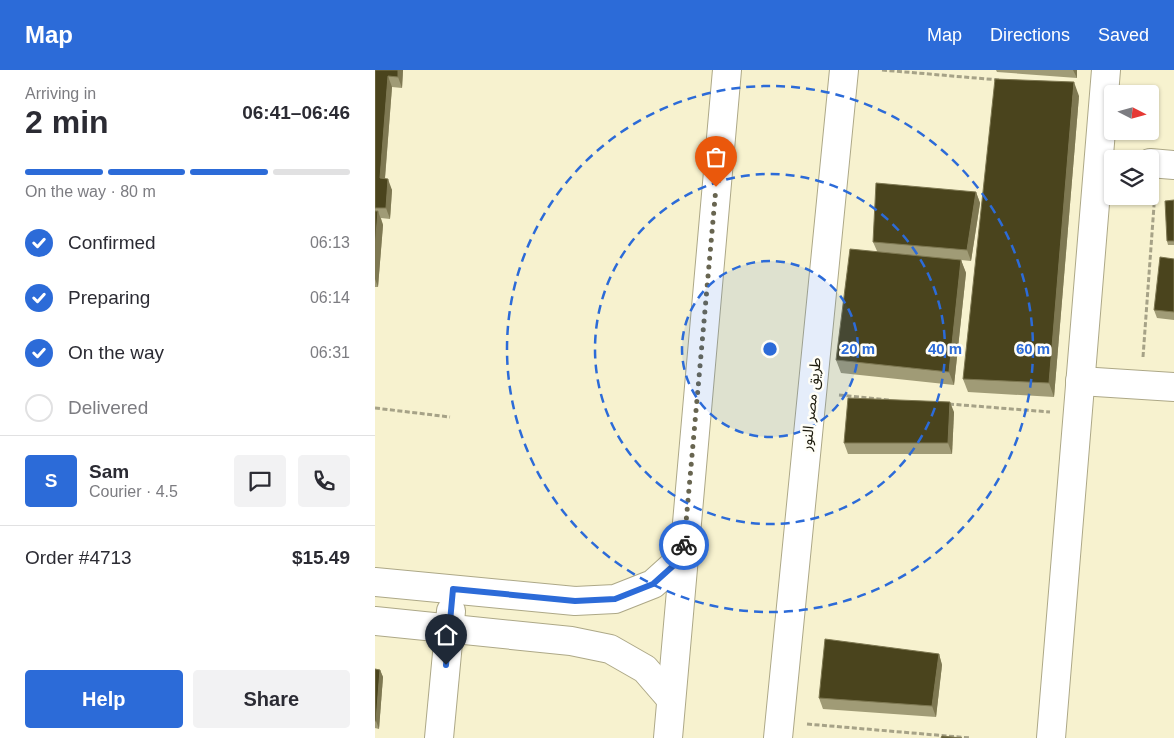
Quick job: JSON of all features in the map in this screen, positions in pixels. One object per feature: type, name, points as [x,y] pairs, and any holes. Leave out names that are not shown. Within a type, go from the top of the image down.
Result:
[{"type":"street","points":[[668,738],[727,70]]},
{"type":"street","name":"طريق مصر النور","points":[[778,730],[844,70]]},
{"type":"street","points":[[1106,70],[1106,150]]},
{"type":"street","points":[[1051,738],[1080,381],[1104,177]]},
{"type":"street","points":[[1080,381],[1174,387]]},
{"type":"street","points":[[375,582],[575,601],[615,599],[653,584],[683,557]]},
{"type":"street","points":[[439,738],[453,589]]},
{"type":"street","points":[[375,621],[571,641],[610,649],[645,669],[671,699]]},
{"type":"path","points":[[882,70],[1008,81]]},
{"type":"path","points":[[1141,385],[1161,164]]},
{"type":"path","points":[[812,393],[891,400]]},
{"type":"path","points":[[940,404],[1078,414]]},
{"type":"path","points":[[375,408],[450,417]]},
{"type":"path","points":[[778,730],[971,738]]},
{"type":"building","points":[[375,70],[398,70],[398,77],[388,76],[380,178],[388,179],[386,208],[375,208]]},
{"type":"building","points":[[995,79],[1074,82],[1049,383],[963,379]]},
{"type":"building","points":[[876,183],[976,192],[967,250],[873,242]]},
{"type":"building","points":[[1174,200],[1174,241],[1167,241],[1165,201]]},
{"type":"building","points":[[375,211],[378,211],[375,248]]},
{"type":"building","points":[[850,249],[961,260],[949,372],[836,360]]},
{"type":"building","points":[[1160,257],[1174,259],[1174,312],[1154,310]]},
{"type":"building","points":[[848,398],[950,402],[948,443],[844,443]]},
{"type":"building","points":[[825,639],[939,654],[932,706],[819,698]]},
{"type":"building","points":[[375,669],[380,670],[376,721],[375,721]]},
{"type":"building","points":[[942,736],[962,738],[941,738]]},
{"type":"way so far","points":[[684,545],[716,187]]},
{"type":"route","points":[[446,665],[453,589],[575,601],[615,599],[653,584],[683,557],[684,545]]}]
